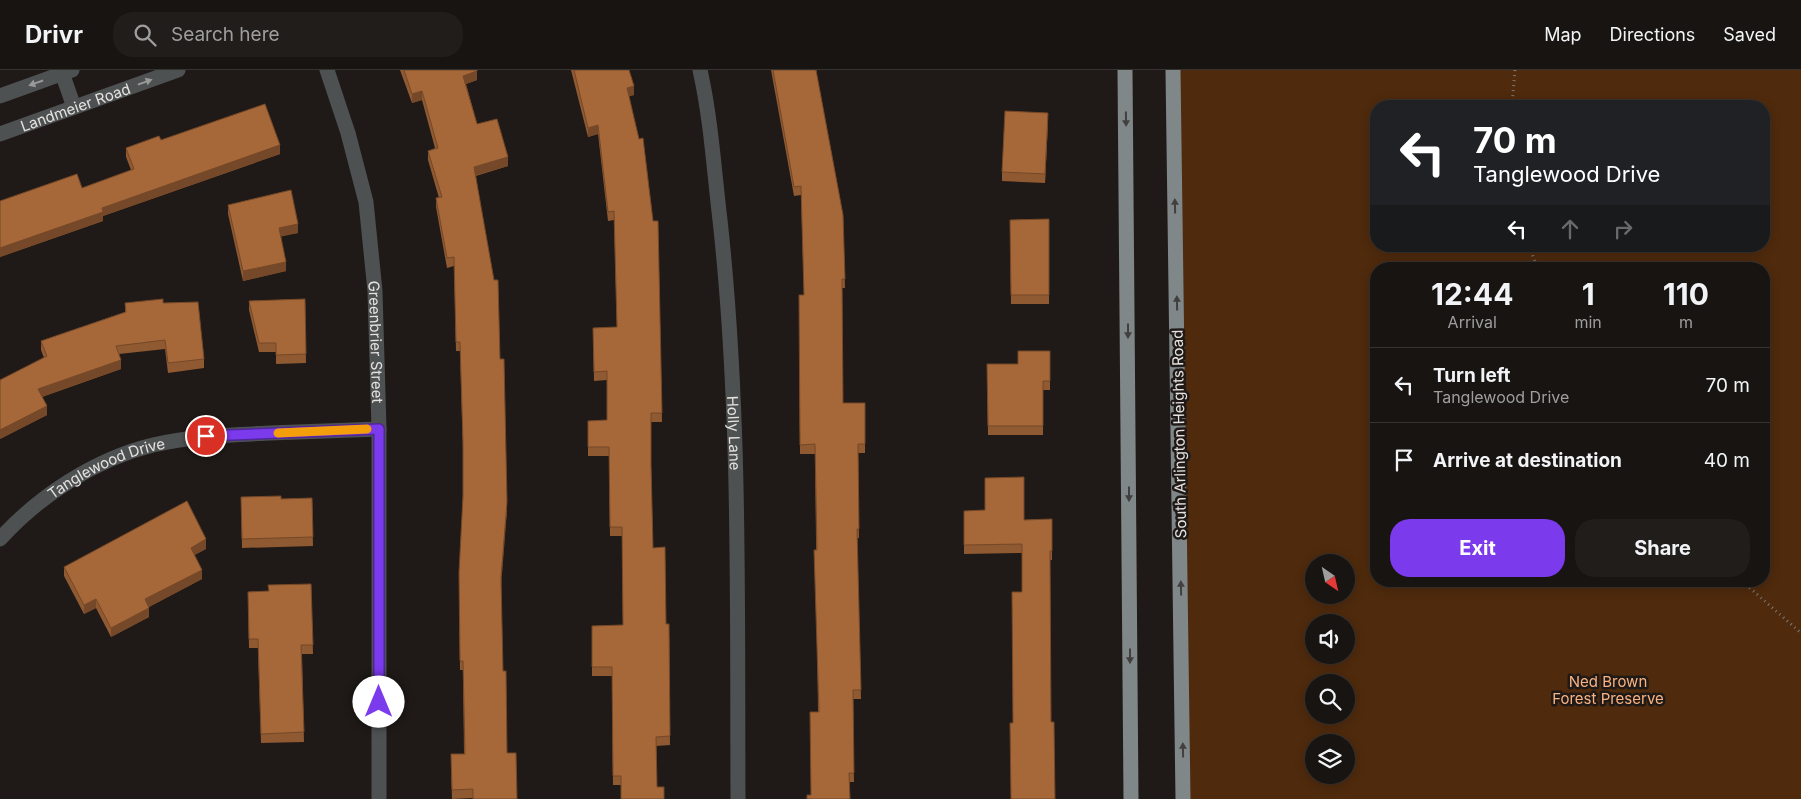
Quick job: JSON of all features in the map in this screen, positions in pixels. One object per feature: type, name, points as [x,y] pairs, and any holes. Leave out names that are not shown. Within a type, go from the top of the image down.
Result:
[{"type":"main road","points":[[1125,70],[1131,799]]},
{"type":"main road","name":"South Arlington Heights Road","points":[[1172,70],[1183,799]]},
{"type":"street","name":"Landmeier Road","points":[[0,134],[178,70]]},
{"type":"street","name":"Greenbrier Street","points":[[327,70],[348,132],[366,202],[375,291],[379,429],[379,799]]},
{"type":"street","name":"Holly Lane","points":[[700,70],[707,108],[728,294],[737,502],[738,799]]},
{"type":"street","points":[[0,96],[65,71],[74,107]]},
{"type":"street","name":"Tanglewood Drive","points":[[0,539],[38,503],[65,483],[113,459],[152,446],[206,436],[379,429]]},
{"type":"path","points":[[1512,100],[1515,70]]},
{"type":"path","points":[[1749,587],[1801,633]]},
{"type":"green space","name":"Ned Brown Forest Preserve","points":[[1173,70],[1801,70],[1801,799],[1183,799]]},
{"type":"building","points":[[404,70],[477,70],[463,76],[477,124],[497,119],[508,157],[474,167],[494,280],[498,280],[500,359],[504,359],[507,502],[501,578],[503,671],[506,671],[507,753],[516,753],[517,799],[473,799],[473,789],[452,790],[451,754],[465,754],[463,661],[460,661],[459,573],[463,496],[463,442],[460,342],[456,342],[454,257],[447,258],[436,198],[442,197],[428,151],[438,148],[422,91],[412,94]]},
{"type":"building","points":[[574,70],[629,70],[634,86],[627,88],[639,139],[643,138],[653,221],[658,221],[662,413],[651,413],[651,465],[653,548],[665,547],[666,624],[669,624],[670,736],[656,737],[657,787],[664,787],[664,799],[621,799],[621,776],[613,776],[612,667],[592,667],[592,626],[623,625],[622,527],[610,527],[609,447],[588,447],[588,421],[607,420],[607,371],[594,372],[593,328],[617,327],[614,211],[608,212],[598,125],[588,128]]},
{"type":"building","points":[[773,70],[816,70],[843,215],[845,279],[842,279],[843,403],[865,403],[865,444],[858,444],[859,529],[857,529],[861,690],[853,690],[854,773],[849,773],[850,799],[807,799],[807,795],[811,795],[810,712],[819,712],[814,550],[817,550],[815,444],[800,445],[799,295],[804,295],[801,186],[794,187]]},
{"type":"building","points":[[265,104],[280,145],[102,208],[103,212],[0,248],[0,201],[77,174],[82,188],[134,169],[126,148],[159,136],[161,140]]},
{"type":"building","points":[[1005,111],[1048,113],[1045,174],[1002,172]]},
{"type":"building","points":[[291,190],[298,224],[279,228],[286,262],[243,271],[228,205]]},
{"type":"building","points":[[1049,219],[1049,295],[1011,295],[1010,220]]},
{"type":"building","points":[[163,299],[163,303],[198,302],[204,359],[168,363],[165,340],[116,346],[121,360],[38,389],[47,406],[0,430],[0,380],[47,356],[41,341],[126,312],[125,303]]},
{"type":"building","points":[[305,299],[306,354],[276,355],[276,343],[259,343],[249,301]]},
{"type":"building","points":[[1018,351],[1050,351],[1050,381],[1043,381],[1043,426],[988,426],[987,364],[1018,364]]},
{"type":"building","points":[[1024,477],[1024,520],[1052,519],[1052,551],[1050,551],[1051,722],[1054,722],[1055,799],[1011,799],[1010,723],[1013,723],[1012,592],[1022,592],[1022,544],[964,545],[964,511],[985,510],[985,478]]},
{"type":"building","points":[[281,496],[281,499],[312,498],[313,537],[242,539],[241,497]]},
{"type":"building","points":[[187,501],[206,539],[191,548],[202,570],[145,599],[149,608],[111,628],[96,599],[84,605],[64,567]]},
{"type":"building","points":[[311,584],[313,645],[301,645],[304,732],[261,734],[258,639],[249,639],[248,592],[269,591],[268,585]]},
{"type":"slow traffic","points":[[278,433],[367,429]]},
{"type":"route","points":[[206,436],[379,429],[379,702]]}]
